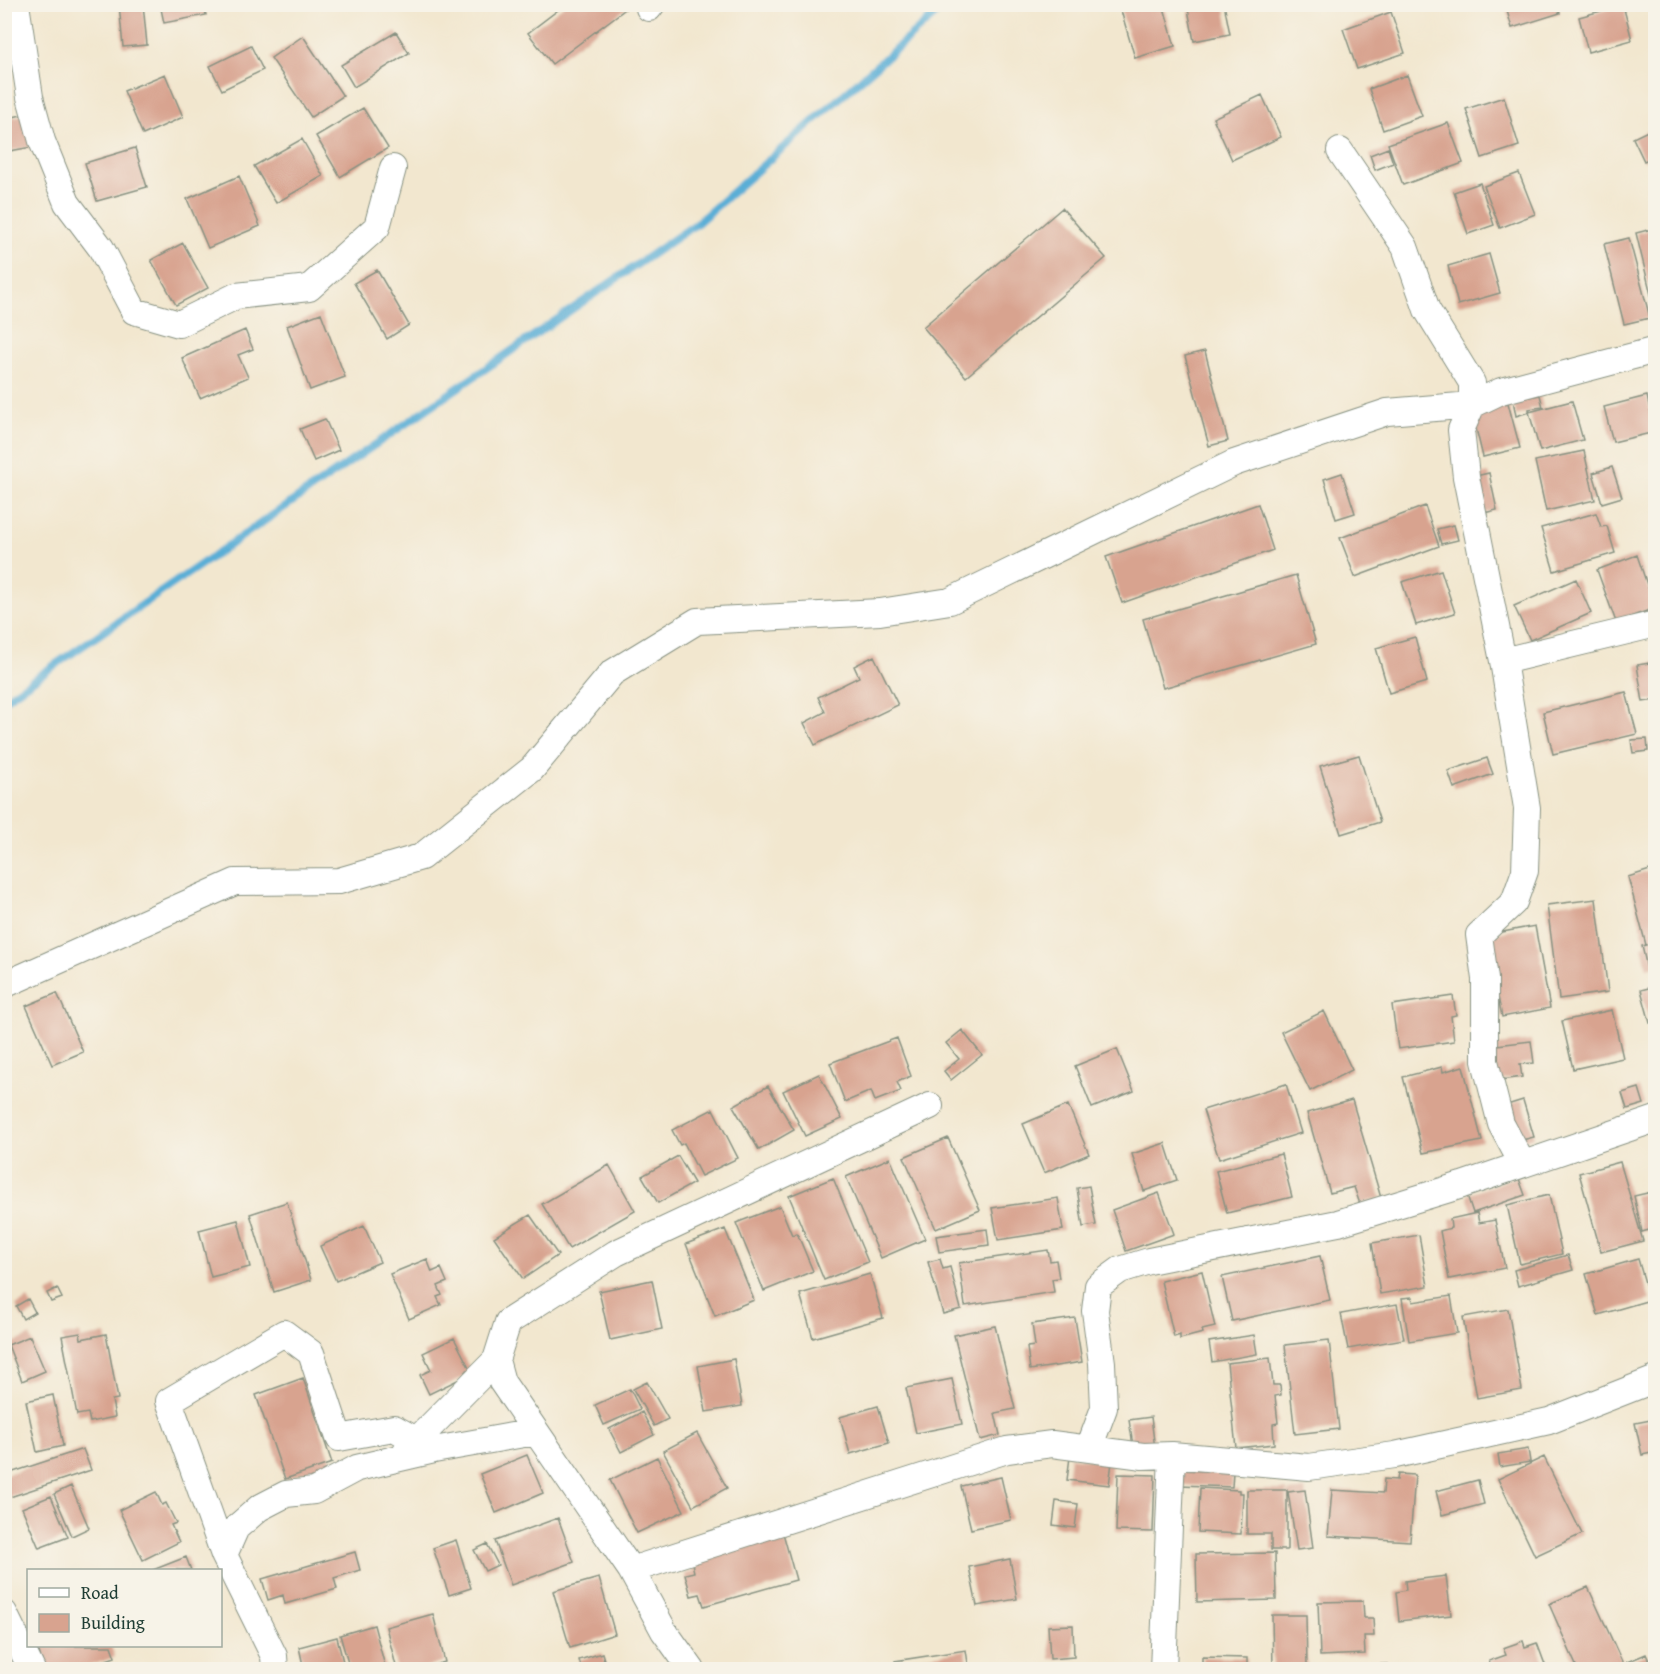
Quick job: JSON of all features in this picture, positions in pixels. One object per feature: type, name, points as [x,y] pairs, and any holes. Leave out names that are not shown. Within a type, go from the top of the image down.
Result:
[{"type":"street","points":[[13,11],[30,97],[42,141],[67,203],[101,248],[134,311],[179,324],[236,296],[309,288],[377,227],[393,168]]},
{"type":"street","points":[[1340,151],[1405,247],[1427,310],[1472,383],[1472,405],[1461,430],[1465,465],[1503,661],[1527,808],[1525,871],[1514,902],[1479,934],[1485,979],[1485,1061],[1501,1124],[1522,1163]]},
{"type":"street","points":[[4,985],[236,882],[339,880],[421,857],[532,769],[612,673],[697,621],[880,612],[950,601],[1234,463],[1387,412],[1472,405],[1501,391],[1656,350]]},
{"type":"street","points":[[1503,661],[1656,624]]},
{"type":"street","points":[[417,1449],[496,1360],[508,1322],[616,1253],[930,1106]]},
{"type":"street","points":[[1089,1448],[1104,1408],[1102,1363],[1095,1311],[1098,1286],[1120,1270],[1160,1259],[1338,1223],[1656,1119]]},
{"type":"street","points":[[275,1670],[274,1656],[224,1555],[169,1401],[284,1334],[311,1353],[339,1438],[394,1428],[417,1449]]},
{"type":"street","points":[[496,1360],[502,1382],[631,1570],[664,1631],[692,1670]]},
{"type":"street","points":[[631,1570],[1007,1450],[1052,1444],[1143,1456],[1172,1455],[1310,1467],[1395,1455],[1549,1421],[1656,1379]]},
{"type":"street","points":[[224,1555],[236,1527],[259,1508],[286,1494],[314,1491],[357,1468],[417,1449],[535,1432]]},
{"type":"street","points":[[1163,1670],[1172,1455]]},
{"type":"street","points":[[4,1613],[32,1670]]},
{"type":"building","points":[[119,4],[143,4],[147,45],[123,47]]},
{"type":"building","points":[[160,4],[204,4],[206,15],[164,23]]},
{"type":"building","points":[[566,4],[632,4],[552,64],[528,33]]},
{"type":"building","points":[[1119,4],[1163,4],[1175,46],[1135,58]]},
{"type":"building","points":[[1187,4],[1224,4],[1230,34],[1194,41]]},
{"type":"building","points":[[1505,4],[1557,4],[1560,13],[1512,28]]},
{"type":"building","points":[[1623,5],[1632,40],[1588,52],[1579,17]]},
{"type":"building","points":[[1391,12],[1405,53],[1357,69],[1343,29]]},
{"type":"building","points":[[396,32],[409,53],[354,87],[341,65]]},
{"type":"building","points":[[303,36],[343,96],[311,117],[271,58]]},
{"type":"building","points":[[251,46],[263,70],[222,90],[210,66]]},
{"type":"building","points":[[165,74],[183,117],[143,135],[124,91]]},
{"type":"building","points":[[1407,75],[1422,116],[1383,130],[1369,89]]},
{"type":"building","points":[[1262,95],[1281,137],[1232,160],[1213,118]]},
{"type":"building","points":[[1504,97],[1519,146],[1482,158],[1466,109]]},
{"type":"building","points":[[363,108],[388,148],[340,177],[316,136]]},
{"type":"building","points":[[26,114],[32,147],[4,152],[4,119]]},
{"type":"building","points":[[1448,123],[1463,163],[1403,185],[1388,144]]},
{"type":"building","points":[[1656,127],[1656,156],[1644,161],[1633,138]]},
{"type":"building","points":[[302,139],[323,176],[276,203],[254,166]]},
{"type":"building","points":[[135,148],[147,187],[97,201],[85,163]]},
{"type":"building","points":[[1388,148],[1393,163],[1375,170],[1370,155]]},
{"type":"building","points":[[1519,173],[1535,214],[1500,228],[1484,186]]},
{"type":"building","points":[[239,176],[260,226],[208,248],[187,199]]},
{"type":"building","points":[[1480,183],[1494,225],[1468,234],[1454,192]]},
{"type":"building","points":[[1062,208],[1106,258],[966,377],[923,327]]},
{"type":"building","points":[[1656,228],[1656,311],[1655,311],[1636,233]]},
{"type":"building","points":[[1629,238],[1650,318],[1624,324],[1604,244]]},
{"type":"building","points":[[183,243],[208,288],[176,305],[151,260]]},
{"type":"building","points":[[1489,254],[1500,293],[1458,305],[1448,266]]},
{"type":"building","points":[[377,270],[409,325],[387,339],[354,283]]},
{"type":"building","points":[[321,313],[345,377],[310,390],[287,326]]},
{"type":"building","points":[[245,330],[253,349],[238,355],[248,377],[200,398],[182,358]]},
{"type":"building","points":[[1205,351],[1228,441],[1209,446],[1185,356]]},
{"type":"building","points":[[1540,395],[1543,407],[1529,409],[1529,412],[1516,416],[1513,400]]},
{"type":"building","points":[[1647,396],[1655,432],[1613,442],[1604,407]]},
{"type":"building","points":[[1572,401],[1583,440],[1540,451],[1529,412]]},
{"type":"building","points":[[1508,403],[1520,448],[1483,457],[1472,412]]},
{"type":"building","points":[[325,419],[339,450],[314,461],[300,429]]},
{"type":"building","points":[[1584,451],[1595,500],[1546,511],[1535,461]]},
{"type":"building","points":[[1612,467],[1622,497],[1602,503],[1593,473]]},
{"type":"building","points":[[1342,473],[1355,513],[1336,519],[1324,479]]},
{"type":"building","points":[[1489,473],[1497,510],[1479,514],[1471,477]]},
{"type":"building","points":[[1258,504],[1273,550],[1122,603],[1106,557]]},
{"type":"building","points":[[1425,506],[1439,546],[1355,577],[1340,538]]},
{"type":"building","points":[[1596,513],[1601,527],[1607,526],[1615,553],[1554,571],[1541,528]]},
{"type":"building","points":[[1454,525],[1458,540],[1441,544],[1437,529]]},
{"type":"building","points":[[1637,555],[1655,608],[1616,622],[1597,570]]},
{"type":"building","points":[[1441,570],[1455,613],[1416,625],[1402,582]]},
{"type":"building","points":[[1296,575],[1316,644],[1163,688],[1143,619]]},
{"type":"building","points":[[1576,579],[1591,613],[1530,640],[1514,606]]},
{"type":"building","points":[[1415,637],[1427,682],[1389,693],[1376,648]]},
{"type":"building","points":[[874,656],[898,705],[815,745],[804,723],[825,712],[818,697],[859,677],[854,666]]},
{"type":"building","points":[[1656,662],[1656,700],[1643,702],[1637,665]]},
{"type":"building","points":[[1626,692],[1637,734],[1553,754],[1543,712]]},
{"type":"building","points":[[1647,739],[1648,751],[1633,753],[1631,740]]},
{"type":"building","points":[[1359,755],[1380,822],[1341,834],[1320,766]]},
{"type":"building","points":[[1487,758],[1493,774],[1454,788],[1448,771]]},
{"type":"building","points":[[1656,868],[1656,966],[1647,968],[1642,946],[1646,945],[1628,877]]},
{"type":"building","points":[[1596,899],[1608,992],[1559,999],[1547,905]]},
{"type":"building","points":[[1535,926],[1550,1008],[1502,1017],[1486,935]]},
{"type":"building","points":[[1656,986],[1656,1021],[1650,1023],[1641,990]]},
{"type":"building","points":[[57,993],[83,1052],[52,1065],[26,1006]]},
{"type":"building","points":[[1453,996],[1456,1015],[1451,1016],[1454,1041],[1398,1049],[1392,1005]]},
{"type":"building","points":[[1612,1010],[1623,1058],[1573,1069],[1562,1021]]},
{"type":"building","points":[[1324,1011],[1352,1070],[1310,1091],[1281,1032]]},
{"type":"building","points":[[962,1030],[982,1055],[951,1080],[944,1071],[959,1059],[946,1043]]},
{"type":"building","points":[[897,1038],[911,1076],[897,1082],[901,1091],[875,1101],[871,1091],[845,1102],[830,1063]]},
{"type":"building","points":[[1531,1041],[1534,1063],[1520,1064],[1522,1077],[1493,1081],[1488,1046]]},
{"type":"building","points":[[1117,1049],[1134,1091],[1092,1108],[1075,1066]]},
{"type":"building","points":[[1463,1066],[1482,1141],[1423,1153],[1403,1077],[1442,1067],[1443,1072]]},
{"type":"building","points":[[819,1074],[842,1119],[805,1136],[783,1091]]},
{"type":"building","points":[[1286,1084],[1301,1133],[1219,1159],[1203,1110]]},
{"type":"building","points":[[768,1086],[794,1130],[759,1150],[733,1106]]},
{"type":"building","points":[[1639,1088],[1644,1104],[1627,1109],[1622,1093]]},
{"type":"building","points":[[1352,1100],[1381,1198],[1360,1204],[1354,1187],[1330,1193],[1307,1113]]},
{"type":"building","points":[[1523,1100],[1534,1137],[1518,1141],[1507,1105]]},
{"type":"building","points":[[1068,1105],[1089,1154],[1044,1173],[1023,1124]]},
{"type":"building","points":[[713,1109],[738,1158],[701,1176],[684,1143],[680,1145],[672,1130]]},
{"type":"building","points":[[948,1138],[980,1210],[936,1229],[904,1157]]},
{"type":"building","points":[[1165,1143],[1177,1180],[1144,1191],[1132,1154]]},
{"type":"building","points":[[1281,1154],[1292,1197],[1227,1213],[1216,1171]]},
{"type":"building","points":[[678,1156],[694,1183],[658,1203],[642,1176]]},
{"type":"building","points":[[890,1158],[925,1239],[881,1258],[846,1177]]},
{"type":"building","points":[[1620,1162],[1643,1241],[1601,1252],[1579,1173]]},
{"type":"building","points":[[609,1165],[635,1211],[569,1249],[542,1204]]},
{"type":"building","points":[[1518,1176],[1525,1195],[1473,1213],[1467,1195]]},
{"type":"building","points":[[833,1178],[868,1262],[824,1280],[789,1196]]},
{"type":"building","points":[[1089,1186],[1096,1225],[1083,1227],[1077,1188]]},
{"type":"building","points":[[1656,1191],[1656,1228],[1642,1232],[1634,1196]]},
{"type":"building","points":[[1159,1193],[1174,1234],[1126,1251],[1112,1210]]},
{"type":"building","points":[[1549,1195],[1562,1254],[1520,1264],[1507,1205]]},
{"type":"building","points":[[1058,1198],[1063,1230],[998,1240],[992,1208]]},
{"type":"building","points":[[287,1202],[311,1280],[274,1292],[250,1214]]},
{"type":"building","points":[[780,1206],[792,1235],[797,1233],[813,1271],[764,1291],[736,1223]]},
{"type":"building","points":[[1477,1213],[1479,1223],[1495,1220],[1505,1268],[1449,1279],[1440,1231],[1451,1228],[1450,1219]]},
{"type":"building","points":[[530,1215],[558,1255],[523,1279],[494,1237]]},
{"type":"building","points":[[238,1220],[250,1267],[211,1277],[199,1230]]},
{"type":"building","points":[[364,1226],[380,1262],[336,1281],[320,1246]]},
{"type":"building","points":[[725,1229],[754,1300],[715,1316],[686,1244]]},
{"type":"building","points":[[987,1229],[989,1245],[939,1252],[936,1236]]},
{"type":"building","points":[[1419,1235],[1428,1286],[1380,1294],[1372,1243]]},
{"type":"building","points":[[1048,1250],[1050,1261],[1056,1260],[1059,1278],[1052,1279],[1054,1292],[965,1306],[959,1263]]},
{"type":"building","points":[[1568,1255],[1573,1270],[1518,1286],[1514,1270]]},
{"type":"building","points":[[1320,1256],[1330,1300],[1232,1321],[1222,1277]]},
{"type":"building","points":[[427,1259],[432,1272],[441,1268],[447,1282],[438,1286],[442,1295],[437,1297],[441,1305],[409,1319],[390,1274]]},
{"type":"building","points":[[940,1259],[943,1269],[950,1267],[961,1309],[943,1314],[928,1262]]},
{"type":"building","points":[[1638,1259],[1650,1300],[1598,1315],[1586,1274]]},
{"type":"building","points":[[1202,1271],[1215,1327],[1180,1339],[1180,1335],[1174,1337],[1161,1281]]},
{"type":"building","points":[[870,1274],[883,1318],[813,1338],[800,1294]]},
{"type":"building","points":[[652,1280],[662,1329],[610,1340],[599,1291]]},
{"type":"building","points":[[57,1288],[62,1298],[51,1302],[47,1293]]},
{"type":"building","points":[[1451,1296],[1457,1333],[1409,1341],[1402,1298],[1412,1297],[1413,1302]]},
{"type":"building","points":[[28,1299],[35,1312],[23,1319],[16,1306]]},
{"type":"building","points":[[1397,1304],[1404,1339],[1348,1349],[1341,1314]]},
{"type":"building","points":[[1508,1309],[1522,1390],[1477,1398],[1463,1317]]},
{"type":"building","points":[[1075,1318],[1082,1362],[1030,1370],[1027,1347],[1035,1346],[1032,1324]]},
{"type":"building","points":[[995,1326],[1015,1409],[995,1413],[1000,1435],[980,1440],[954,1335]]},
{"type":"building","points":[[80,1333],[81,1339],[106,1334],[118,1399],[112,1400],[115,1417],[90,1422],[88,1413],[77,1415],[62,1336]]},
{"type":"building","points":[[1254,1335],[1257,1354],[1212,1362],[1209,1342]]},
{"type":"building","points":[[30,1336],[45,1371],[22,1381],[8,1345]]},
{"type":"building","points":[[454,1338],[472,1373],[429,1394],[420,1375],[431,1370],[423,1353]]},
{"type":"building","points":[[1329,1340],[1339,1429],[1295,1434],[1285,1345]]},
{"type":"building","points":[[1270,1358],[1273,1385],[1280,1385],[1281,1395],[1275,1396],[1278,1423],[1273,1424],[1274,1444],[1236,1448],[1227,1363]]},
{"type":"building","points":[[734,1359],[742,1406],[706,1412],[698,1366]]},
{"type":"building","points":[[303,1378],[332,1463],[285,1479],[256,1395]]},
{"type":"building","points":[[952,1379],[962,1424],[916,1433],[906,1388]]},
{"type":"building","points":[[647,1382],[668,1419],[654,1426],[633,1389]]},
{"type":"building","points":[[630,1389],[640,1409],[604,1425],[595,1405]]},
{"type":"building","points":[[53,1395],[63,1446],[37,1452],[26,1401]]},
{"type":"building","points":[[878,1406],[889,1443],[850,1454],[840,1417]]},
{"type":"building","points":[[642,1412],[654,1435],[621,1452],[609,1429]]},
{"type":"building","points":[[1151,1417],[1155,1449],[1134,1452],[1129,1420]]},
{"type":"building","points":[[1656,1419],[1656,1452],[1642,1455],[1635,1423]]},
{"type":"building","points":[[697,1433],[727,1488],[693,1506],[663,1451]]},
{"type":"building","points":[[83,1449],[91,1470],[4,1499],[4,1475]]},
{"type":"building","points":[[1528,1449],[1530,1462],[1500,1467],[1498,1454]]},
{"type":"building","points":[[527,1455],[543,1493],[496,1513],[480,1474]]},
{"type":"building","points":[[657,1457],[684,1511],[637,1533],[610,1480]]},
{"type":"building","points":[[1070,1457],[1112,1462],[1109,1485],[1067,1480]]},
{"type":"building","points":[[1544,1457],[1582,1534],[1535,1556],[1498,1479]]},
{"type":"building","points":[[1180,1470],[1233,1472],[1232,1487],[1180,1485]]},
{"type":"building","points":[[1118,1474],[1155,1475],[1153,1532],[1116,1531]]},
{"type":"building","points":[[1398,1474],[1415,1475],[1410,1541],[1328,1536],[1332,1490],[1383,1493],[1384,1479],[1397,1480]]},
{"type":"building","points":[[1001,1477],[1011,1520],[971,1529],[961,1486]]},
{"type":"building","points":[[1478,1480],[1484,1504],[1442,1515],[1436,1491]]},
{"type":"building","points":[[71,1486],[89,1528],[72,1536],[54,1494]]},
{"type":"building","points":[[1200,1488],[1239,1490],[1239,1493],[1243,1493],[1241,1534],[1198,1532]]},
{"type":"building","points":[[1247,1490],[1287,1490],[1287,1550],[1271,1550],[1271,1534],[1247,1534]]},
{"type":"building","points":[[1305,1490],[1313,1548],[1297,1550],[1288,1492]]},
{"type":"building","points":[[156,1492],[162,1505],[166,1503],[176,1523],[171,1525],[179,1542],[143,1560],[119,1510]]},
{"type":"building","points":[[51,1496],[68,1537],[39,1548],[22,1508]]},
{"type":"building","points":[[1056,1501],[1078,1504],[1075,1528],[1053,1525]]},
{"type":"building","points":[[558,1518],[574,1562],[511,1585],[495,1541]]},
{"type":"building","points":[[783,1533],[796,1580],[704,1606],[700,1594],[691,1596],[685,1574],[694,1572],[691,1559]]},
{"type":"building","points":[[456,1540],[471,1588],[449,1595],[433,1548]]},
{"type":"building","points":[[487,1544],[498,1565],[485,1571],[474,1550]]},
{"type":"building","points":[[355,1552],[360,1570],[334,1578],[337,1589],[285,1604],[283,1595],[268,1600],[262,1579]]},
{"type":"building","points":[[1275,1553],[1276,1600],[1197,1602],[1196,1554]]},
{"type":"building","points":[[186,1557],[191,1569],[156,1569]]},
{"type":"building","points":[[1010,1559],[1017,1599],[977,1606],[969,1567]]},
{"type":"building","points":[[1446,1576],[1451,1615],[1399,1621],[1396,1592],[1406,1590],[1405,1581]]},
{"type":"building","points":[[599,1578],[615,1634],[570,1648],[553,1591]]},
{"type":"building","points":[[1588,1587],[1623,1664],[1610,1670],[1578,1670],[1549,1604]]},
{"type":"building","points":[[1363,1601],[1364,1618],[1373,1618],[1374,1636],[1364,1636],[1365,1654],[1320,1656],[1318,1602]]},
{"type":"building","points":[[433,1614],[445,1662],[417,1670],[397,1670],[386,1627]]},
{"type":"building","points":[[1272,1615],[1306,1615],[1307,1667],[1273,1669]]},
{"type":"building","points":[[374,1625],[386,1670],[350,1670],[340,1635]]},
{"type":"building","points":[[1073,1625],[1074,1657],[1050,1659],[1048,1626]]},
{"type":"building","points":[[337,1637],[345,1670],[304,1670],[299,1647]]},
{"type":"building","points":[[1523,1641],[1525,1647],[1537,1643],[1547,1670],[1492,1670],[1489,1661],[1506,1655],[1503,1648]]},
{"type":"building","points":[[37,1647],[111,1647],[115,1657],[78,1670],[45,1670]]},
{"type":"building","points":[[966,1650],[969,1670],[896,1670],[895,1661]]},
{"type":"building","points":[[602,1653],[607,1670],[582,1670],[579,1660]]},
{"type":"building","points":[[1646,1654],[1650,1663],[1630,1670],[1627,1662]]},
{"type":"building","points":[[1202,1657],[1247,1658],[1247,1670],[1202,1670]]},
{"type":"building","points":[[1387,1664],[1387,1670],[1323,1670],[1323,1667]]},
{"type":"waterway","points":[[4,700],[696,224],[947,4]]}]
